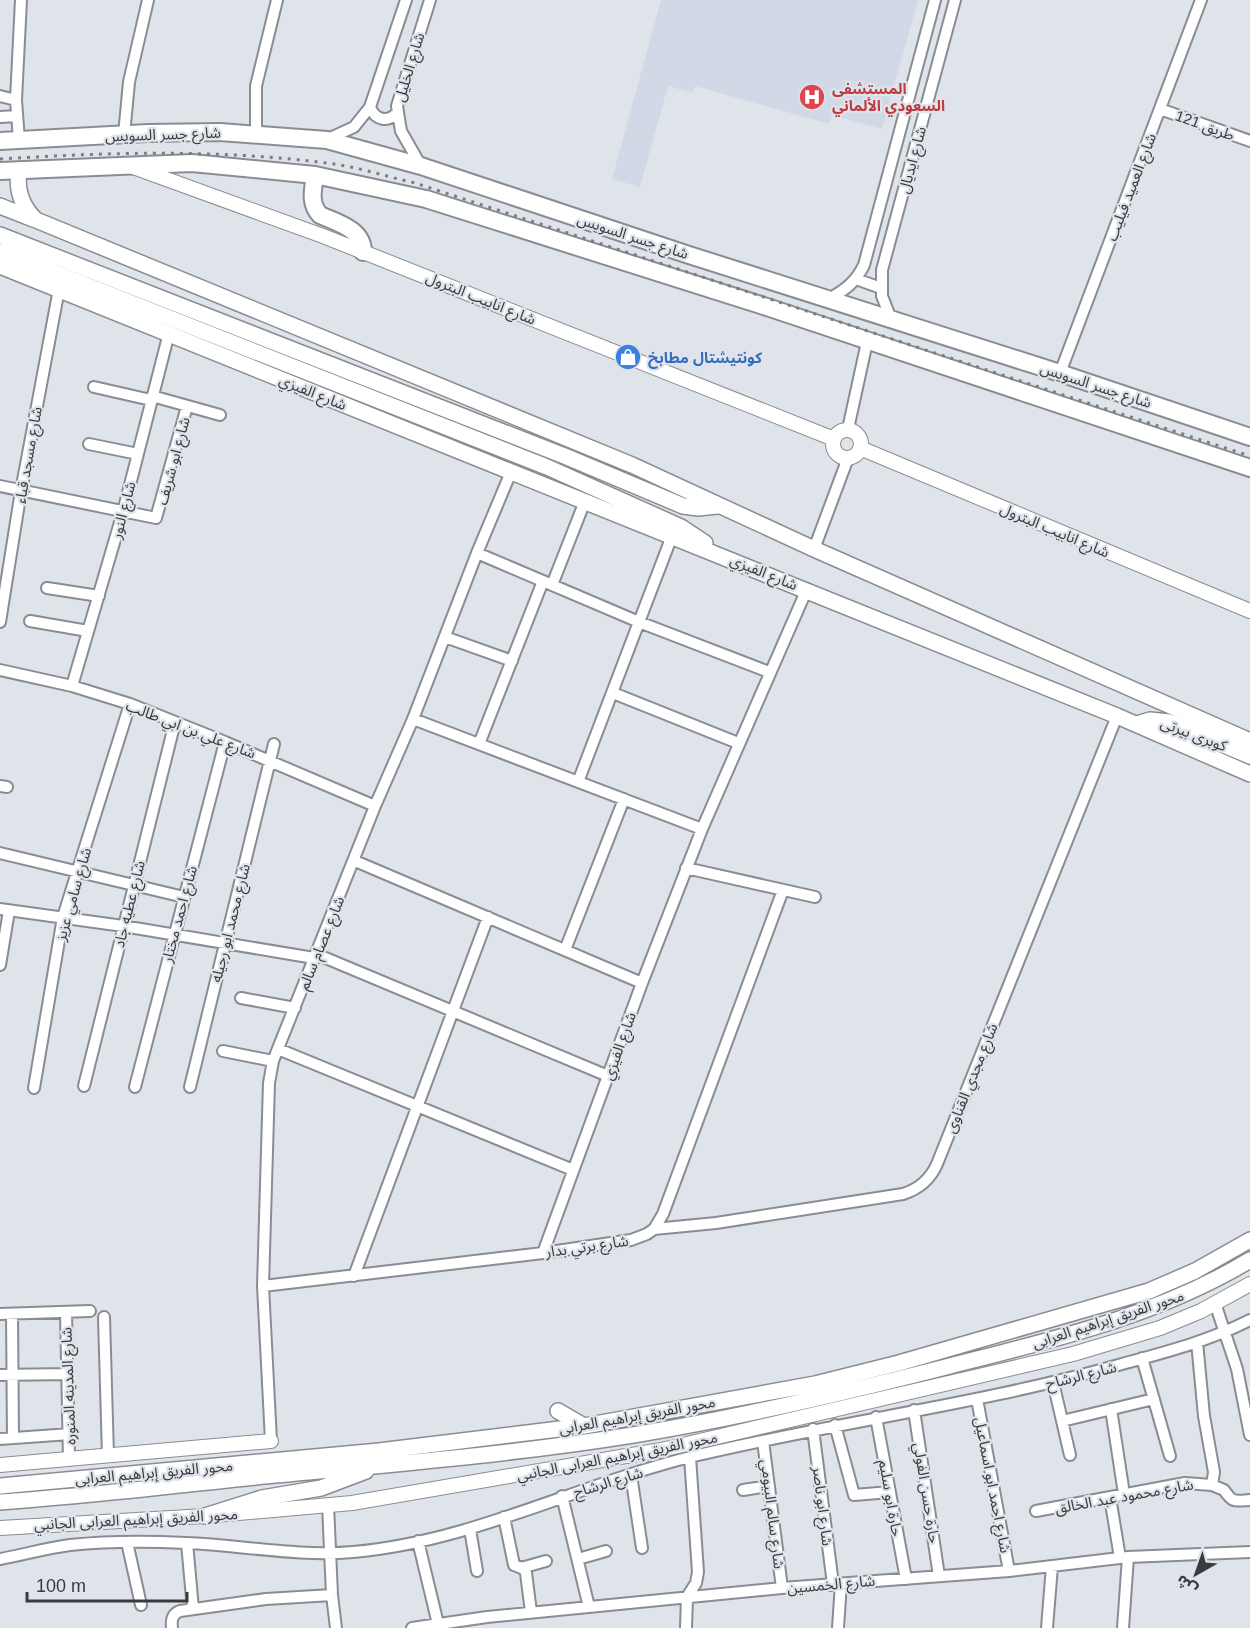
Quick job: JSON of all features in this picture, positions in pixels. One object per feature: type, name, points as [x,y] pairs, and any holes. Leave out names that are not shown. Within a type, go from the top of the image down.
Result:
[{"type":"main road","name":"شارع جسر السويس","points":[[0,141],[220,132],[327,140],[421,166],[1250,437]]},
{"type":"main road","name":"شارع جسر السويس","points":[[0,171],[192,163],[315,175],[426,199],[770,308],[1250,468]]},
{"type":"main road","points":[[19,170],[19,194],[25,208],[36,220]]},
{"type":"main road","points":[[315,175],[312,200],[316,211],[355,231],[362,240],[363,252]]},
{"type":"main road","name":"كوبرى بيرتى","points":[[0,206],[632,465],[814,549],[1250,741]]},
{"type":"main road","points":[[0,235],[11,250],[547,467],[689,531],[714,552]]},
{"type":"main road","points":[[11,250],[567,457],[683,506],[698,508],[720,506]]},
{"type":"main road","name":"شارع الفيزي","points":[[0,266],[807,590]]},
{"type":"main road","points":[[807,590],[1137,724],[1250,774]]},
{"type":"main road","name":"كوبرى بيرتى","points":[[1137,724],[1150,720],[1170,722],[1250,756]]},
{"type":"main road","points":[[1228,732],[1250,729]]},
{"type":"main road","name":"محور الفريق إبراهيم العرابى","points":[[0,1486],[379,1451],[584,1426],[815,1383],[898,1363],[1149,1291],[1195,1271],[1250,1240]]},
{"type":"main road","name":"محور الفريق إبراهيم العرابى","points":[[0,1502],[530,1450],[636,1434],[820,1398],[1018,1348],[1127,1316],[1189,1293],[1250,1260]]},
{"type":"main road","points":[[558,1411],[584,1426]]},
{"type":"main road","points":[[205,1516],[248,1502],[335,1484],[377,1466]]},
{"type":"street","points":[[19,140],[16,100],[21,0]]},
{"type":"street","points":[[124,135],[129,82],[148,0]]},
{"type":"street","points":[[256,134],[256,86],[277,0]]},
{"type":"street","name":"شارع الخليل","points":[[327,140],[354,127],[370,107],[406,0]]},
{"type":"street","name":"شارع الخليل","points":[[421,166],[405,141],[397,113],[398,99],[430,0]]},
{"type":"street","name":"شارع ايديال","points":[[856,279],[864,265],[934,0]]},
{"type":"street","name":"شارع ايديال","points":[[891,319],[884,304],[881,288],[882,270],[955,0]]},
{"type":"street","name":"شارع العميد فيليب","points":[[1060,373],[1201,0]]},
{"type":"street","points":[[0,96],[16,100]]},
{"type":"street","points":[[370,107],[373,114],[383,120],[391,119],[397,113]]},
{"type":"street","name":"طريق 121","points":[[1160,109],[1250,141]]},
{"type":"street","points":[[0,117],[17,116]]},
{"type":"street","name":"شارع انابيب البترول","points":[[126,164],[363,252],[834,439]]},
{"type":"street","points":[[829,299],[856,279],[881,288]]},
{"type":"street","name":"شارع مسجد قباء","points":[[0,622],[21,490],[59,289]]},
{"type":"street","name":"شارع النور","points":[[72,686],[123,512],[170,333]]},
{"type":"street","points":[[848,429],[867,342]]},
{"type":"street","points":[[94,387],[152,398],[220,415]]},
{"type":"street","name":"شارع ابو شريف","points":[[123,512],[158,518],[187,406]]},
{"type":"street","points":[[848,429],[859,436],[860,448],[856,455],[848,458],[837,454],[833,447],[838,433],[848,429]]},
{"type":"street","points":[[89,444],[138,454]]},
{"type":"street","name":"شارع انابيب البترول","points":[[860,448],[1250,611]]},
{"type":"street","points":[[814,549],[848,458]]},
{"type":"street","name":"شارع عصام سالم","points":[[271,1441],[263,1286],[269,1083],[273,1061],[511,472]]},
{"type":"street","points":[[0,486],[123,512]]},
{"type":"street","points":[[479,744],[512,661],[585,501]]},
{"type":"street","points":[[579,782],[672,536]]},
{"type":"street","points":[[477,553],[639,621],[769,672]]},
{"type":"street","points":[[47,588],[99,596]]},
{"type":"street","name":"شارع الفيزي","points":[[543,1253],[686,867],[769,672],[807,590]]},
{"type":"street","points":[[30,621],[88,631]]},
{"type":"street","points":[[444,637],[512,661]]},
{"type":"street","name":"شارع علي بن ابي طالب","points":[[0,670],[72,686],[130,704],[375,806]]},
{"type":"street","points":[[613,693],[738,743]]},
{"type":"street","name":"شارع سامي عزيز","points":[[34,1088],[63,917],[130,704]]},
{"type":"street","name":"شارع مجدي القناوى","points":[[654,1229],[716,1223],[903,1194],[917,1188],[929,1178],[937,1164],[1117,716]]},
{"type":"street","points":[[413,719],[702,829]]},
{"type":"street","name":"شارع عطيه جاد","points":[[84,1086],[175,722]]},
{"type":"street","name":"شارع احمد مختار","points":[[135,1087],[225,742]]},
{"type":"street","name":"شارع محمد ابو رجيله","points":[[190,1087],[274,744]]},
{"type":"street","points":[[565,950],[624,799]]},
{"type":"street","points":[[0,853],[184,897]]},
{"type":"street","points":[[355,861],[642,983]]},
{"type":"street","points":[[686,867],[816,897]]},
{"type":"street","points":[[654,1229],[663,1214],[783,890]]},
{"type":"street","points":[[0,964],[4,910],[315,956],[608,1076]]},
{"type":"street","points":[[354,1276],[488,917]]},
{"type":"street","points":[[241,998],[294,1008]]},
{"type":"street","points":[[278,1049],[573,1170]]},
{"type":"street","points":[[223,1051],[273,1061]]},
{"type":"street","name":"شارع برتي بدار","points":[[263,1286],[543,1253],[639,1238],[654,1229]]},
{"type":"street","name":"محور الفريق إبراهيم العرابى الجانبي","points":[[0,1528],[205,1516],[328,1505],[376,1499],[672,1448],[1073,1354],[1160,1328],[1250,1284]]},
{"type":"street","points":[[1215,1303],[1237,1369],[1250,1435]]},
{"type":"street","points":[[0,1314],[90,1311]]},
{"type":"street","name":"شارع المدينه المنوره","points":[[66,1312],[69,1460]]},
{"type":"street","points":[[12,1314],[13,1438]]},
{"type":"street","points":[[104,1317],[108,1456]]},
{"type":"street","name":"شارع الرشاح","points":[[0,1559],[68,1545],[127,1542],[187,1543],[331,1554],[384,1548],[470,1529],[561,1496],[690,1457],[813,1429],[977,1399],[1053,1382],[1197,1342],[1225,1333],[1250,1320]]},
{"type":"street","points":[[1197,1342],[1204,1416],[1214,1472],[1212,1485],[1224,1490],[1233,1500],[1250,1500]]},
{"type":"street","points":[[1142,1358],[1170,1456]]},
{"type":"street","points":[[0,1375],[68,1374]]},
{"type":"street","points":[[1053,1382],[1070,1455]]},
{"type":"street","name":"شارع احمد ابو اسماعيل","points":[[977,1399],[1009,1570]]},
{"type":"street","points":[[1062,1421],[1154,1399]]},
{"type":"street","points":[[1111,1409],[1124,1494]]},
{"type":"street","name":"حارة حسن الفولي","points":[[914,1410],[939,1576]]},
{"type":"street","name":"حارة ابو سليم","points":[[876,1417],[906,1579]]},
{"type":"street","points":[[835,1425],[854,1495],[890,1492]]},
{"type":"street","name":"شارع ابو ناصر","points":[[813,1429],[837,1583],[838,1628]]},
{"type":"street","points":[[0,1439],[70,1434]]},
{"type":"street","points":[[0,1465],[271,1441]]},
{"type":"street","name":"شارع سالم البيومي","points":[[764,1441],[782,1588]]},
{"type":"street","points":[[686,1628],[687,1597],[696,1583],[698,1572],[690,1457]]},
{"type":"street","points":[[632,1475],[642,1548]]},
{"type":"street","name":"شارع محمود عبد الخالق","points":[[1036,1511],[1185,1483],[1212,1485]]},
{"type":"street","points":[[743,1490],[770,1486]]},
{"type":"street","points":[[561,1496],[589,1607]]},
{"type":"street","points":[[1110,1497],[1124,1558],[1123,1628]]},
{"type":"street","points":[[328,1505],[332,1595],[336,1628]]},
{"type":"street","points":[[504,1517],[514,1564],[526,1573],[531,1612]]},
{"type":"street","points":[[470,1529],[477,1571]]},
{"type":"street","points":[[418,1541],[438,1624]]},
{"type":"street","points":[[127,1542],[141,1605]]},
{"type":"street","points":[[187,1543],[193,1609]]},
{"type":"street","points":[[578,1559],[606,1551]]},
{"type":"street","name":"شارع الخمسين","points":[[412,1628],[438,1624],[487,1622],[531,1612],[837,1583],[906,1579],[1124,1558],[1250,1552]]},
{"type":"street","points":[[522,1568],[546,1561]]},
{"type":"street","points":[[1047,1628],[1052,1566]]},
{"type":"street","points":[[172,1628],[172,1617],[175,1613],[193,1609],[266,1599],[332,1595]]},
{"type":"shaded area","name":"المستشفى السعودي الألماني","points":[[661,0],[918,0],[882,129],[832,115],[829,124],[695,86],[693,93],[668,86],[640,187],[612,179]]},
{"type":"railway","points":[[0,159],[167,153],[209,154],[292,159],[364,170],[415,183],[1250,456]]},
{"type":"place","name":"المستشفى السعودي الألماني","points":[[812,97]]},
{"type":"place","name":"كونتيشتال مطابخ","points":[[628,357]]}]
